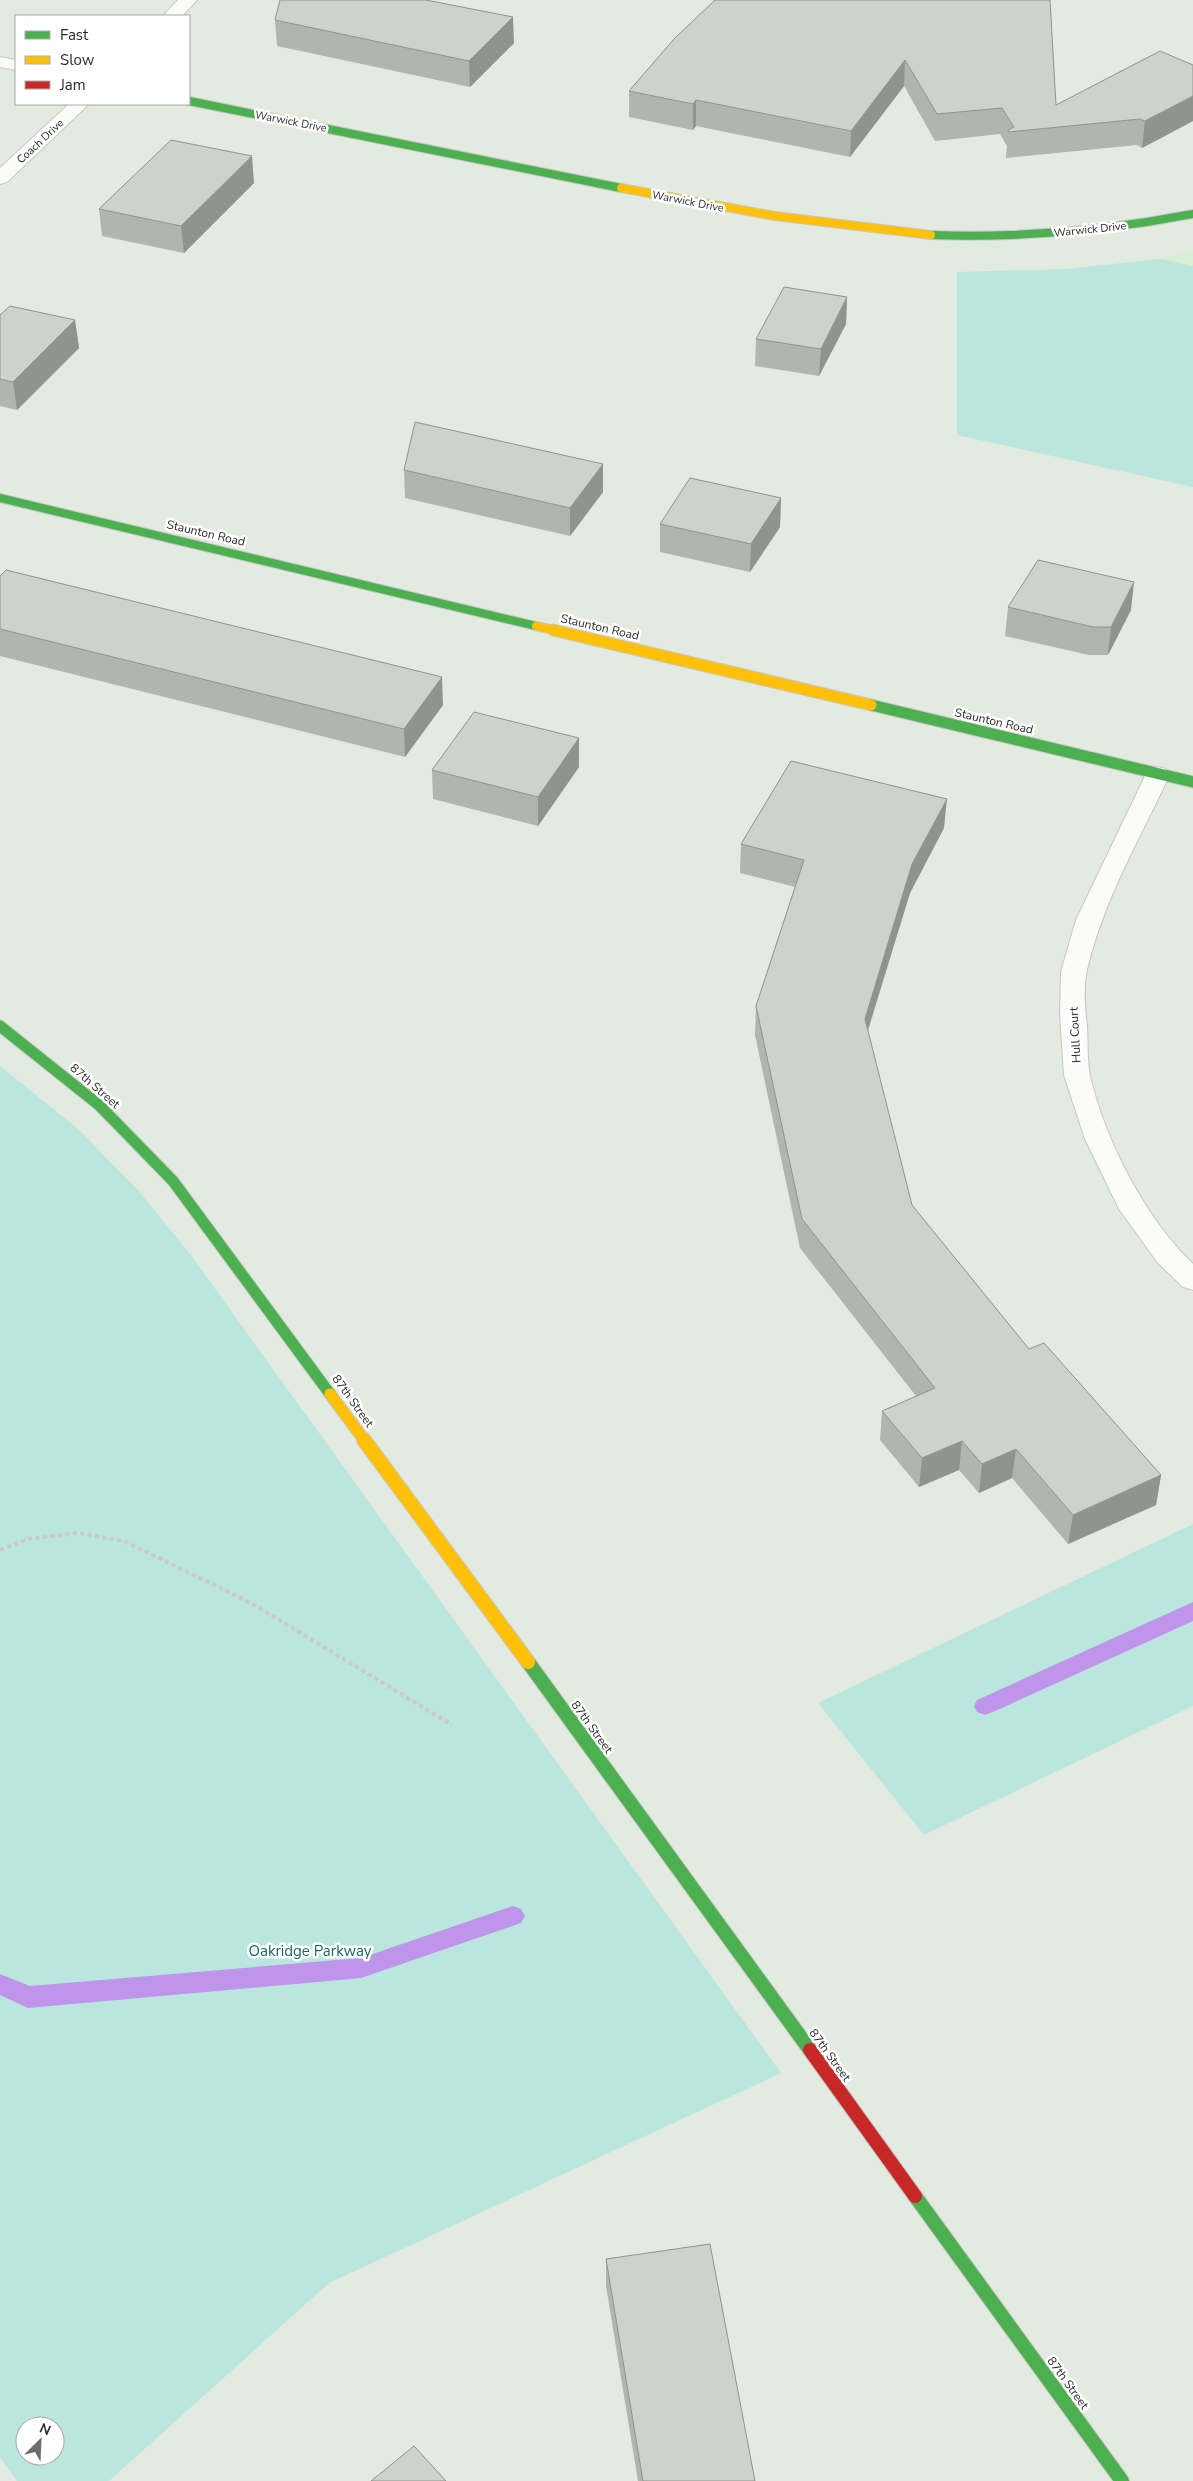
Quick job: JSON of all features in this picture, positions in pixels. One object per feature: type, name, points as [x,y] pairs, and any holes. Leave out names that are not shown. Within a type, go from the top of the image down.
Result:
[{"type":"street","points":[[173,15],[188,0]]},
{"type":"street","points":[[0,62],[15,65]]},
{"type":"street","name":"Warwick Drive","points":[[190,101],[775,218],[905,234],[1004,236],[1082,231],[1193,214]]},
{"type":"street","name":"Coach Drive","points":[[0,178],[79,105]]},
{"type":"street","name":"Staunton Road","points":[[0,498],[1193,782]]},
{"type":"street","name":"Hull Court","points":[[1158,774],[1088,920],[1078,955],[1074,972],[1073,1007],[1077,1075],[1098,1139],[1129,1202],[1168,1256],[1193,1280]]},
{"type":"street","name":"87th Street","points":[[0,1026],[99,1105],[173,1181],[546,1686],[1122,2481]]},
{"type":"path","points":[[0,1550],[28,1539],[78,1533],[124,1541],[253,1604],[452,1725]]},
{"type":"shaded area","points":[[1193,252],[1193,266],[1160,259]]},
{"type":"green space","points":[[1160,259],[1193,266],[1193,487],[957,435],[957,272],[1067,269]]},
{"type":"green space","name":"Oakridge Parkway","points":[[0,1066],[77,1128],[138,1190],[190,1254],[781,2073],[329,2283],[109,2481],[17,2481],[0,2457]]},
{"type":"green space","points":[[1193,1524],[1193,1706],[924,1835],[818,1703]]},
{"type":"building","points":[[280,0],[426,0],[513,17],[469,61],[275,20]]},
{"type":"building","points":[[715,0],[1050,0],[1056,105],[1160,51],[1193,65],[1193,96],[1145,121],[1140,119],[1009,132],[1008,130],[1014,127],[1002,108],[937,114],[905,60],[851,131],[696,100],[693,104],[629,91],[674,39]]},
{"type":"building","points":[[171,140],[252,156],[181,226],[99,209]]},
{"type":"building","points":[[784,287],[847,297],[821,349],[756,339]]},
{"type":"building","points":[[10,306],[75,320],[13,382],[0,379],[0,315]]},
{"type":"building","points":[[415,422],[603,464],[570,508],[404,470]]},
{"type":"building","points":[[690,478],[781,498],[751,544],[660,524]]},
{"type":"building","points":[[1038,560],[1134,582],[1111,627],[1093,627],[1008,607]]},
{"type":"building","points":[[6,570],[442,677],[404,729],[0,629],[0,576]]},
{"type":"building","points":[[474,712],[579,738],[538,797],[432,770]]},
{"type":"building","points":[[791,761],[947,799],[912,864],[865,1019],[912,1205],[1029,1349],[1044,1343],[1161,1475],[1073,1515],[1016,1449],[982,1464],[962,1441],[922,1458],[882,1411],[935,1388],[802,1219],[756,1006],[804,860],[741,844]]},
{"type":"building","points":[[710,2244],[755,2481],[643,2481],[606,2259]]},
{"type":"building","points":[[414,2446],[446,2481],[371,2481]]},
{"type":"waterway","points":[[985,1706],[1193,1611]]},
{"type":"waterway","points":[[0,1984],[28,1997],[361,1968],[513,1916]]},
{"type":"traffic: fast","points":[[190,101],[621,188]]},
{"type":"traffic: fast","points":[[931,235],[997,236],[1063,233],[1095,230],[1193,214]]},
{"type":"traffic: fast","points":[[0,498],[536,626]]},
{"type":"traffic: fast","points":[[871,705],[1193,782]]},
{"type":"traffic: fast","points":[[0,1026],[99,1105],[173,1181],[330,1394]]},
{"type":"traffic: fast","points":[[528,1662],[810,2050]]},
{"type":"traffic: fast","points":[[915,2196],[1122,2481]]},
{"type":"traffic: slow","points":[[621,188],[775,216],[892,232],[931,235]]},
{"type":"traffic: slow","points":[[536,626],[871,705]]},
{"type":"traffic: slow","points":[[330,1394],[528,1662]]},
{"type":"traffic: jam","points":[[810,2050],[915,2196]]}]
